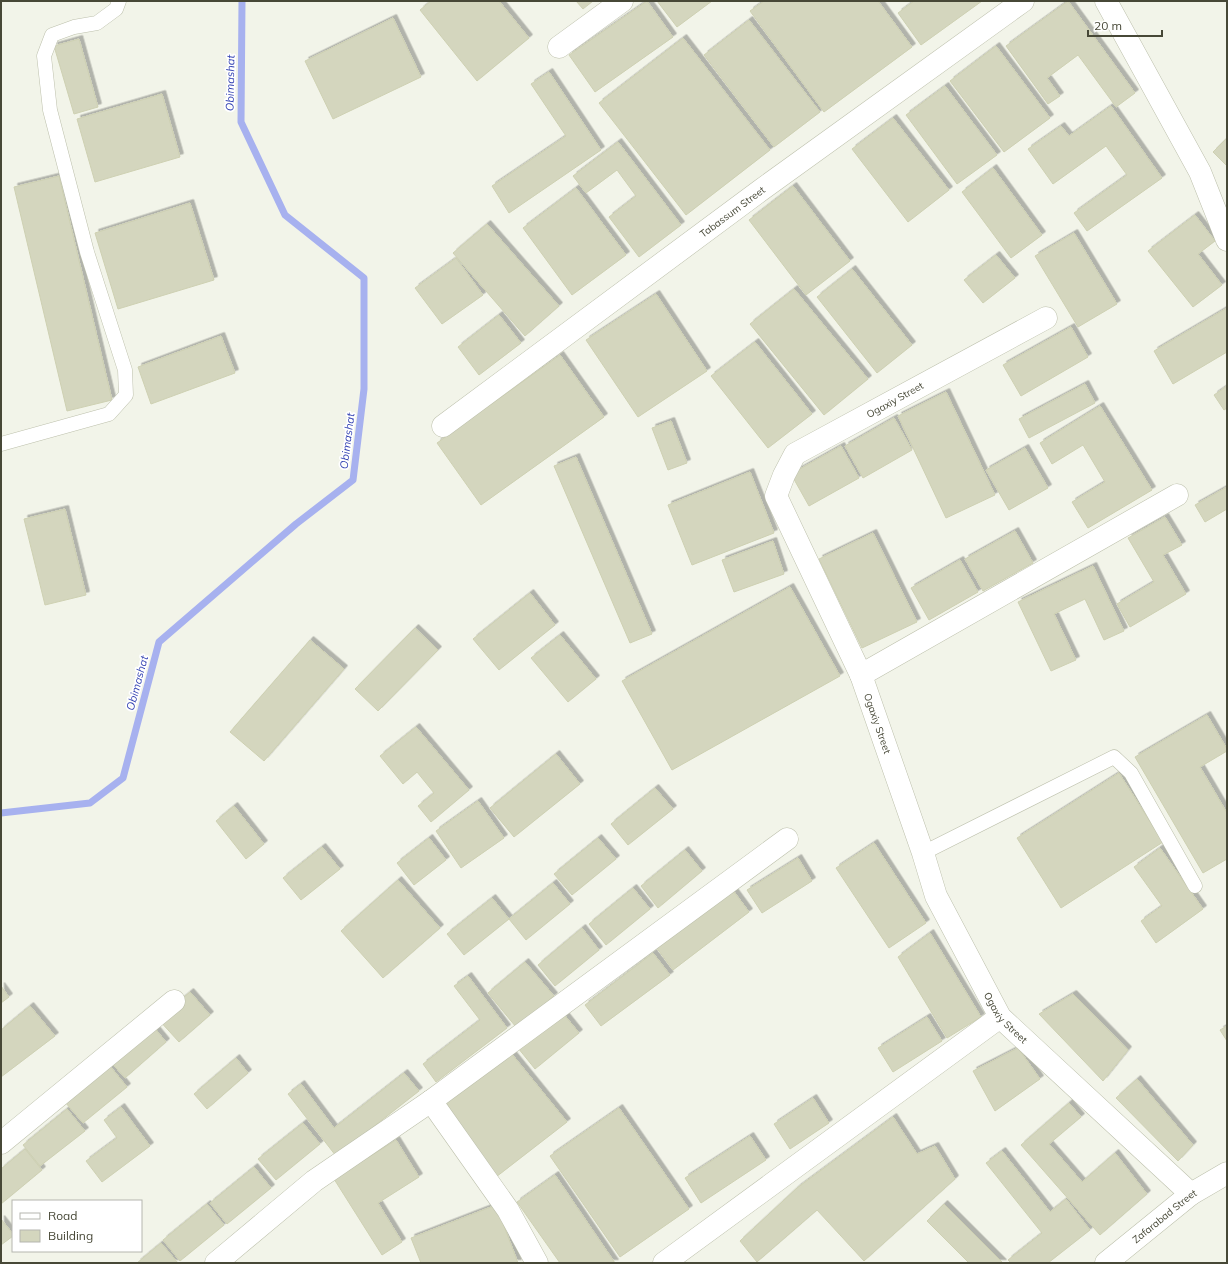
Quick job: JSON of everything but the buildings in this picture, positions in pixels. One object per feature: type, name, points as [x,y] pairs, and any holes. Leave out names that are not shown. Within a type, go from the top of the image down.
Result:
[{"type":"street","points":[[559,47],[622,1]]},
{"type":"street","name":"Tabassum Street","points":[[443,426],[761,190],[1023,1]]},
{"type":"street","points":[[1106,1],[1200,172],[1227,240]]},
{"type":"street","name":"Ogaxiy Street","points":[[1046,318],[795,454],[784,475],[776,496],[861,675],[923,852],[936,896],[1000,1017],[1191,1194]]},
{"type":"street","points":[[861,675],[1177,495]]},
{"type":"street","points":[[216,1263],[314,1181],[431,1101],[786,839]]},
{"type":"street","points":[[1,1142],[174,1000]]},
{"type":"street","points":[[664,1263],[1000,1017]]},
{"type":"street","points":[[431,1101],[508,1210],[537,1263]]},
{"type":"street","name":"Zafarabad Street","points":[[1106,1263],[1191,1194],[1227,1173]]},
{"type":"lane","points":[[1,444],[109,414],[126,395],[125,370],[87,252],[50,110],[44,56],[52,35],[74,27],[97,23],[116,8],[119,1]]},
{"type":"lane","points":[[923,852],[1114,757],[1130,773],[1196,886]]},
{"type":"waterway","name":"Obimashat","points":[[1,813],[90,803],[123,778],[159,642],[296,524],[353,480],[364,389],[364,278],[285,215],[241,122],[242,1]]}]
